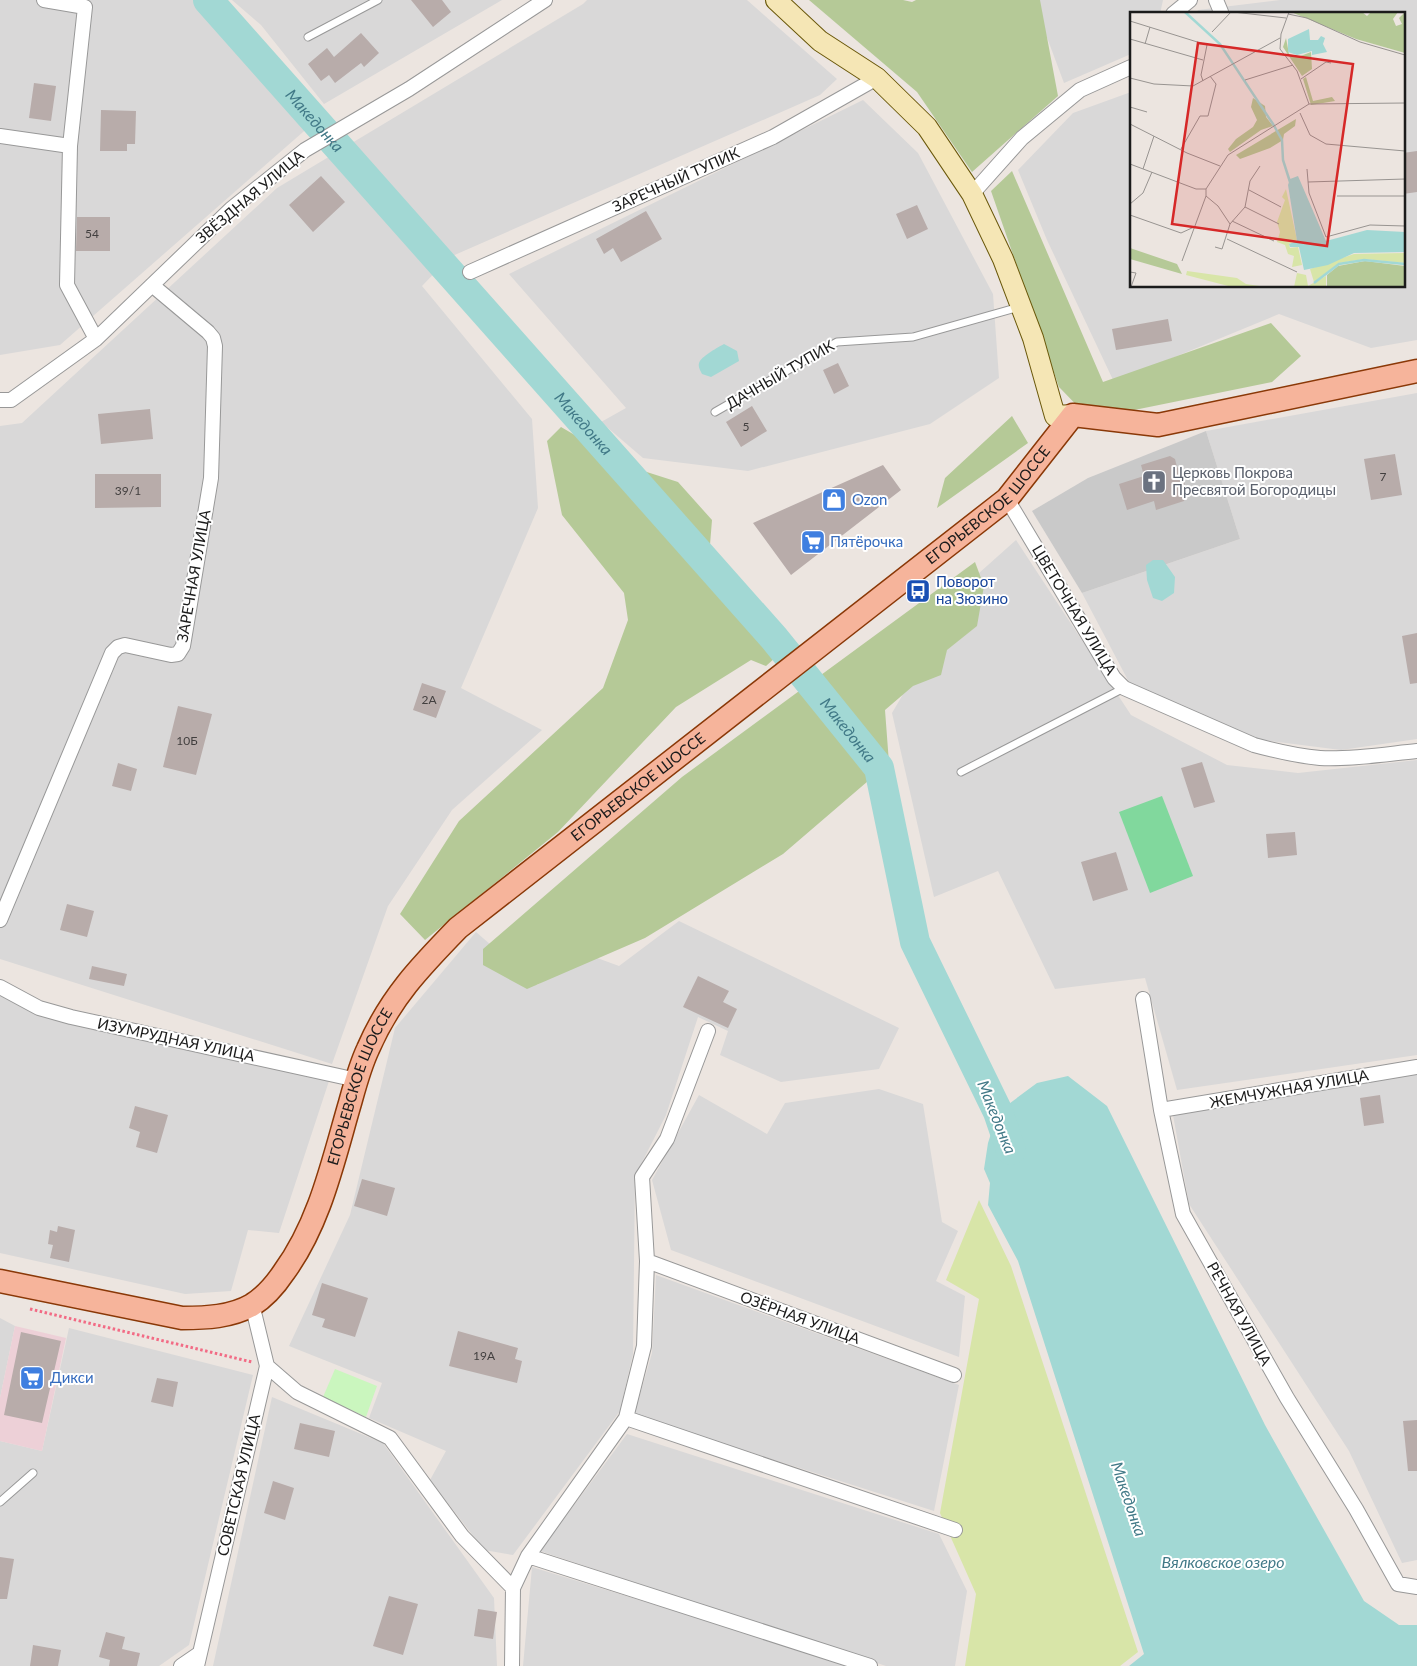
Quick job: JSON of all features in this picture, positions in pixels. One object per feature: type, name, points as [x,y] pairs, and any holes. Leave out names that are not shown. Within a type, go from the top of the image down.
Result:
[{"type":"main road","points":[[776,0],[820,42],[877,78],[927,127],[972,194],[1003,259],[1033,338],[1055,416],[1073,415],[1158,425],[1417,371]]},
{"type":"main road","name":"ЕГОРЬЕВСКОЕ ШОССЕ","points":[[0,1281],[182,1318],[219,1316],[235,1312],[252,1304],[267,1293],[280,1279],[306,1237],[324,1190],[357,1080],[374,1035],[397,995],[414,974],[458,928],[1007,499],[1073,415]]},
{"type":"street","points":[[44,0],[85,7],[70,146],[67,285],[96,339]]},
{"type":"street","name":"ЗВЁЗДНАЯ УЛИЦА","points":[[0,400],[12,400],[96,339],[231,209],[305,150],[410,89],[545,0]]},
{"type":"street","points":[[1175,12],[1190,0]]},
{"type":"street","points":[[972,194],[1022,138],[1080,90],[1130,67]]},
{"type":"street","name":"ЗАРЕЧНЫЙ ТУПИК","points":[[470,272],[773,137],[877,78]]},
{"type":"street","points":[[0,136],[70,146]]},
{"type":"street","name":"ЗАРЕЧНАЯ УЛИЦА","points":[[0,920],[112,653],[118,646],[125,645],[171,655],[178,654],[183,646],[212,478],[215,346],[213,338],[208,332],[152,285]]},
{"type":"street","name":"ЦВЕТОЧНАЯ УЛИЦА","points":[[1007,499],[1109,670],[1124,688],[1254,745],[1276,751],[1320,758],[1417,751]]},
{"type":"street","name":"ИЗУМРУДНАЯ УЛИЦА","points":[[0,987],[40,1008],[71,1017],[357,1080]]},
{"type":"street","name":"РЕЧНАЯ УЛИЦА","points":[[1143,999],[1161,1110],[1183,1214],[1287,1398],[1356,1509],[1398,1584],[1417,1587]]},
{"type":"street","points":[[512,1666],[513,1588],[528,1556],[626,1418],[644,1346],[646,1261],[642,1177],[667,1139],[708,1031]]},
{"type":"street","name":"ЖЕМЧУЖНАЯ УЛИЦА","points":[[1161,1110],[1417,1067]]},
{"type":"street","name":"ОЗЁРНАЯ УЛИЦА","points":[[646,1261],[954,1375]]},
{"type":"street","name":"СОВЕТСКАЯ УЛИЦА","points":[[198,1659],[267,1366],[252,1304]]},
{"type":"street","points":[[267,1366],[297,1392],[390,1438],[462,1536],[513,1588]]},
{"type":"street","points":[[626,1418],[955,1530]]},
{"type":"street","points":[[528,1556],[870,1666]]},
{"type":"street","points":[[181,1666],[198,1659]]},
{"type":"lane","points":[[308,37],[378,0]]},
{"type":"lane","name":"ДАЧНЫЙ ТУПИК","points":[[715,412],[838,342],[913,337],[1021,306]]},
{"type":"lane","points":[[961,772],[1124,688]]},
{"type":"lane","points":[[0,1502],[33,1473]]},
{"type":"path","points":[[29,1308],[267,1366]]},
{"type":"shaded area","points":[[0,0],[194,0],[311,125],[60,345],[0,355]]},
{"type":"shaded area","points":[[232,0],[502,0],[324,104],[261,25]]},
{"type":"shaded area","points":[[587,0],[747,0],[837,79],[820,95],[450,257],[422,286],[532,419],[538,508],[461,688],[542,730],[452,810],[388,906],[332,1064],[0,959],[0,426],[22,423],[277,188]]},
{"type":"shaded area","points":[[1033,0],[1163,0],[1160,12],[1130,12],[1130,54],[1064,83]]},
{"type":"shaded area","points":[[1280,0],[1417,0],[1417,340],[1371,348],[1279,314],[1114,382],[1047,240],[1018,170],[1073,113],[1130,92],[1130,288],[1404,288],[1404,12],[1197,12],[1198,10]]},
{"type":"shaded area","points":[[863,100],[918,153],[993,294],[999,378],[930,424],[748,471],[643,458],[601,422],[626,408],[509,274]]},
{"type":"shaded area","points":[[1417,393],[1417,739],[1341,750],[1262,740],[1131,686],[1082,593],[1240,539],[1206,431]]},
{"type":"shaded area","points":[[1206,431],[1240,539],[1082,593],[1032,511],[1088,478]]},
{"type":"shaded area","points":[[1016,540],[1131,715],[1227,765],[1298,773],[1417,760],[1417,1055],[1177,1090],[1145,978],[1055,989],[998,871],[934,897],[892,713],[969,582]]},
{"type":"shaded area","points":[[679,921],[899,1028],[879,1069],[781,1082],[720,1055],[728,1031],[698,1017],[666,1115],[635,1176],[633,1354],[620,1411],[513,1555],[484,1550],[430,1480],[446,1451],[369,1418],[382,1383],[289,1346],[350,1215],[395,1028],[476,932],[537,985],[589,955],[619,966]]},
{"type":"shaded area","points":[[0,995],[329,1081],[279,1233],[248,1230],[231,1291],[185,1294],[0,1253]]},
{"type":"shaded area","points":[[1417,1074],[1417,1560],[1402,1563],[1349,1451],[1189,1204],[1173,1115]]},
{"type":"shaded area","points":[[879,1089],[923,1104],[942,1222],[958,1231],[936,1281],[965,1296],[959,1357],[671,1250],[652,1180],[699,1095],[767,1134],[785,1103]]},
{"type":"shaded area","points":[[656,1275],[959,1385],[934,1511],[634,1415],[652,1353]]},
{"type":"shaded area","points":[[0,1318],[15,1326],[0,1398]]},
{"type":"shaded area","points":[[15,1326],[66,1338],[42,1451],[0,1441],[0,1398]]},
{"type":"shaded area","points":[[69,1328],[253,1375],[189,1645],[159,1666],[0,1666],[0,1441],[42,1451]]},
{"type":"shaded area","points":[[272,1397],[383,1443],[494,1598],[497,1666],[213,1666]]},
{"type":"shaded area","points":[[627,1434],[939,1534],[967,1591],[955,1666],[886,1666],[540,1551]]},
{"type":"shaded area","points":[[532,1567],[853,1666],[523,1666]]},
{"type":"green space","points":[[809,0],[903,0],[912,2],[916,0],[1040,0],[1058,96],[972,172],[917,92]]},
{"type":"green space","points":[[1012,171],[1103,382],[1271,323],[1301,356],[1272,382],[1090,419],[1059,387],[991,191]]},
{"type":"green space","points":[[1012,416],[1028,443],[937,508],[945,478]]},
{"type":"green space","points":[[561,427],[628,466],[678,482],[712,520],[707,582],[776,657],[766,666],[751,660],[676,707],[558,832],[425,940],[400,914],[459,821],[603,688],[628,620],[624,593],[562,515],[547,441]]},
{"type":"green space","points":[[975,562],[984,586],[977,626],[947,650],[941,675],[913,686],[885,710],[889,763],[783,854],[645,938],[527,989],[483,965],[483,949],[682,777]]},
{"type":"green space","points":[[1162,796],[1193,876],[1150,893],[1119,812]]},
{"type":"green space","points":[[979,1200],[1011,1266],[1138,1652],[1120,1666],[965,1666],[976,1594],[940,1513],[979,1299],[946,1280]]},
{"type":"green space","points":[[335,1369],[377,1386],[366,1417],[323,1397]]},
{"type":"water","points":[[724,344],[737,351],[739,361],[711,377],[702,374],[699,366],[700,361],[707,354]]},
{"type":"water","points":[[1153,560],[1163,560],[1175,577],[1174,593],[1162,601],[1153,598],[1147,580],[1146,565]]},
{"type":"water","name":"Вялковское озеро","points":[[1068,1076],[1107,1106],[1265,1425],[1364,1601],[1399,1625],[1417,1625],[1417,1666],[1129,1666],[1144,1654],[1018,1261],[988,1205],[990,1183],[984,1169],[988,1143],[998,1112],[1037,1083]]},
{"type":"building","points":[[411,0],[442,0],[451,12],[433,27]]},
{"type":"building","points":[[361,33],[379,53],[364,67],[361,63],[335,83],[329,75],[321,81],[308,64],[327,48],[334,57]]},
{"type":"building","points":[[34,83],[56,86],[51,121],[29,118]]},
{"type":"building","points":[[101,110],[136,111],[135,144],[127,144],[127,151],[100,151]]},
{"type":"building","points":[[1417,151],[1417,192],[1404,194],[1404,153]]},
{"type":"building","points":[[321,176],[345,202],[313,232],[289,205]]},
{"type":"building","points":[[917,205],[928,229],[907,239],[896,214]]},
{"type":"building","points":[[646,211],[662,239],[621,262],[613,248],[604,254],[596,239]]},
{"type":"building","points":[[77,217],[110,217],[110,251],[76,251]]},
{"type":"building","points":[[1168,319],[1172,341],[1116,350],[1112,329]]},
{"type":"building","points":[[838,363],[849,386],[834,394],[823,370]]},
{"type":"building","points":[[752,406],[767,431],[741,447],[726,422]]},
{"type":"building","points":[[150,409],[153,439],[101,444],[98,414]]},
{"type":"building","points":[[1395,454],[1402,495],[1371,500],[1364,459]]},
{"type":"building","name":"Церковь Покрова Пресвятой Богородицы","points":[[1170,456],[1175,459],[1177,467],[1183,472],[1186,494],[1184,501],[1156,510],[1154,501],[1127,510],[1119,484],[1144,476],[1141,465]]},
{"type":"building","points":[[883,465],[901,490],[791,575],[753,523]]},
{"type":"building","points":[[95,474],[161,474],[161,507],[95,508]]},
{"type":"building","points":[[1417,633],[1417,683],[1410,684],[1402,636]]},
{"type":"building","points":[[422,683],[446,691],[436,718],[413,710]]},
{"type":"building","points":[[178,706],[212,714],[196,775],[163,767]]},
{"type":"building","points":[[1202,762],[1215,802],[1194,808],[1181,768]]},
{"type":"building","points":[[118,763],[137,769],[131,791],[112,786]]},
{"type":"building","points":[[1295,832],[1297,855],[1268,858],[1266,834]]},
{"type":"building","points":[[1116,852],[1128,890],[1093,901],[1081,862]]},
{"type":"building","points":[[67,904],[94,911],[87,937],[60,930]]},
{"type":"building","points":[[92,966],[127,974],[124,986],[89,979]]},
{"type":"building","points":[[698,976],[729,991],[723,1002],[737,1009],[728,1028],[683,1007]]},
{"type":"building","points":[[1380,1095],[1384,1123],[1364,1126],[1360,1098]]},
{"type":"building","points":[[135,1106],[168,1115],[157,1153],[136,1147],[140,1132],[129,1128]]},
{"type":"building","points":[[362,1179],[395,1188],[387,1216],[354,1206]]},
{"type":"building","points":[[58,1226],[75,1230],[69,1262],[50,1258],[53,1245],[48,1244],[50,1230],[57,1232]]},
{"type":"building","points":[[322,1283],[368,1298],[355,1337],[322,1327],[325,1319],[312,1315]]},
{"type":"building","points":[[458,1331],[518,1348],[515,1359],[522,1361],[517,1383],[449,1366]]},
{"type":"building","name":"Дикси","points":[[21,1332],[61,1341],[42,1423],[4,1415]]},
{"type":"building","points":[[157,1378],[178,1382],[173,1407],[151,1402]]},
{"type":"building","points":[[1417,1420],[1417,1471],[1408,1471],[1403,1421]]},
{"type":"building","points":[[300,1423],[335,1431],[329,1457],[294,1449]]},
{"type":"building","points":[[273,1481],[294,1488],[285,1520],[264,1513]]},
{"type":"building","points":[[0,1557],[14,1559],[7,1599],[0,1599]]},
{"type":"building","points":[[389,1596],[418,1604],[403,1655],[373,1646]]},
{"type":"building","points":[[478,1609],[497,1612],[493,1639],[474,1636]]},
{"type":"building","points":[[106,1632],[125,1637],[122,1649],[140,1653],[137,1666],[109,1666],[110,1660],[99,1657]]},
{"type":"building","points":[[33,1645],[61,1650],[58,1666],[30,1666]]},
{"type":"waterway","name":"Македонка","points":[[208,0],[774,638],[879,768],[915,942],[998,1112],[1011,1150]]},
{"type":"place","name":"Церковь Покрова Пресвятой Богородицы","points":[[1154,482]]},
{"type":"place","name":"Ozon","points":[[834,500]]},
{"type":"place","name":"Пятёрочка","points":[[813,542]]},
{"type":"place","name":"Поворот на Зюзино","points":[[918,591]]},
{"type":"place","name":"Дикси","points":[[32,1378]]}]
